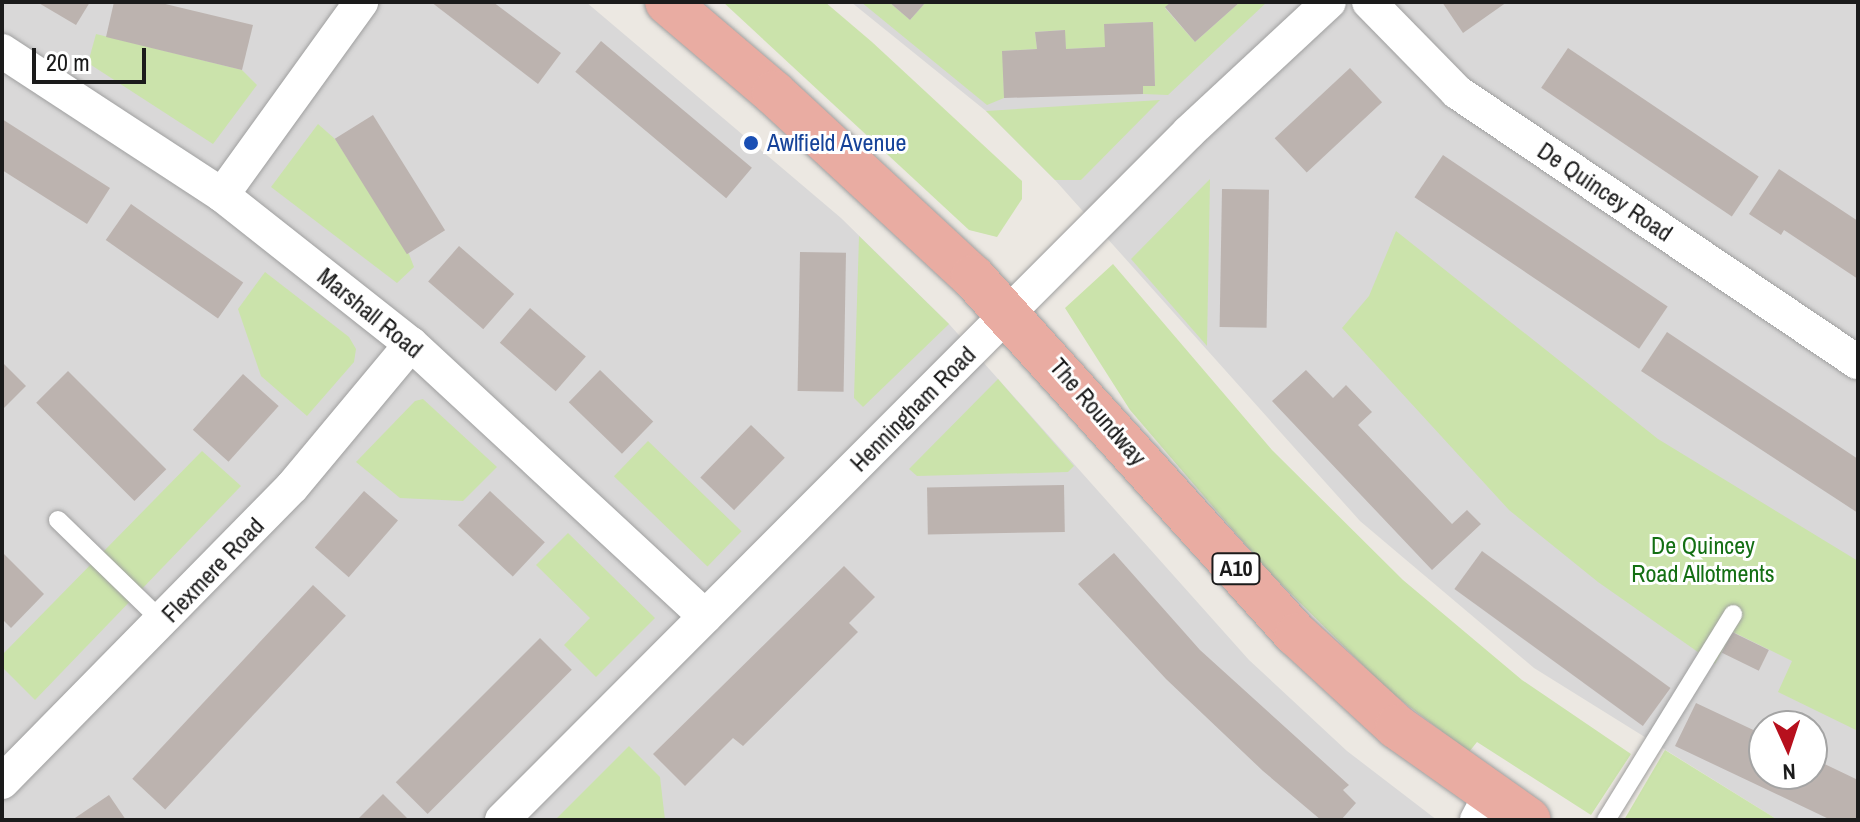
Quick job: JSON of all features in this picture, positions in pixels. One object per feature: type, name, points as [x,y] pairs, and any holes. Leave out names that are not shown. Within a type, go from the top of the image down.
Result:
[{"type":"highway","name":"The Roundway","points":[[667,2],[774,93],[1008,314],[1297,635],[1484,807],[1529,820]]},
{"type":"street","points":[[222,195],[361,2]]},
{"type":"street","name":"Henningham Road","points":[[502,820],[1189,132],[1329,2]]},
{"type":"street","name":"De Quincey Road","points":[[1369,2],[1457,92],[1858,362]]},
{"type":"street","name":"Marshall Road","points":[[2,51],[222,195],[411,344],[705,616]]},
{"type":"street","name":"Flexmere Road","points":[[2,782],[163,622],[292,487],[411,344]]},
{"type":"lane","points":[[58,520],[163,622]]},
{"type":"lane","points":[[1606,820],[1733,614]]},
{"type":"shaded area","points":[[2,2],[586,2],[841,218],[949,324],[1249,660],[1347,751],[1437,820],[2,820]]},
{"type":"shaded area","points":[[851,2],[1858,2],[1858,820],[1778,820],[1534,668],[1360,521],[1055,180],[986,111]]},
{"type":"green space","points":[[723,2],[825,2],[872,42],[1022,181],[1022,199],[997,237],[969,230]]},
{"type":"green space","points":[[861,2],[889,2],[910,20],[926,2],[1171,2],[1165,8],[1195,42],[1240,2],[1267,2],[1168,95],[1143,94],[1143,86],[1155,86],[1153,22],[1105,24],[1105,47],[1066,49],[1064,30],[1035,32],[1037,49],[1003,51],[1004,98],[987,105]]},
{"type":"green space","points":[[96,34],[242,70],[257,85],[213,144],[88,63]]},
{"type":"green space","points":[[1160,100],[1081,180],[1055,180],[986,111]]},
{"type":"green space","points":[[318,124],[335,139],[409,254],[414,267],[397,283],[271,187]]},
{"type":"green space","points":[[1210,179],[1207,346],[1131,259]]},
{"type":"green space","name":"De Quincey Road Allotments","points":[[1396,231],[1658,439],[1858,561],[1858,731],[1828,716],[1828,710],[1815,710],[1778,692],[1792,661],[1733,632],[1715,664],[1598,582],[1509,510],[1342,328],[1369,296]]},
{"type":"green space","points":[[859,236],[949,324],[863,407],[854,398]]},
{"type":"green space","points":[[1113,264],[1272,450],[1403,580],[1522,680],[1631,754],[1591,815],[1477,742],[1469,752],[1389,691],[1269,572],[1130,410],[1065,308]]},
{"type":"green space","points":[[265,272],[349,337],[356,349],[354,362],[307,416],[261,376],[238,309]]},
{"type":"green space","points":[[998,379],[1074,466],[1068,472],[917,476],[909,469]]},
{"type":"green space","points":[[423,399],[497,467],[463,501],[400,498],[356,462],[415,401]]},
{"type":"green space","points":[[648,441],[742,531],[707,567],[614,476]]},
{"type":"green space","points":[[202,451],[241,486],[35,700],[2,667],[2,655]]},
{"type":"green space","points":[[568,533],[655,618],[596,677],[564,645],[590,618],[536,565]]},
{"type":"green space","points":[[629,746],[660,777],[665,820],[555,820]]},
{"type":"green space","points":[[1665,750],[1778,820],[1624,820]]},
{"type":"building","points":[[37,2],[90,2],[76,25]]},
{"type":"building","points":[[114,2],[157,2],[253,25],[242,70],[106,37]]},
{"type":"building","points":[[431,2],[493,2],[561,53],[538,84]]},
{"type":"building","points":[[889,2],[926,2],[910,20]]},
{"type":"building","points":[[1171,2],[1240,2],[1195,42],[1165,7]]},
{"type":"building","points":[[1442,2],[1507,2],[1463,33]]},
{"type":"building","points":[[1153,22],[1155,86],[1143,86],[1143,94],[1004,98],[1002,51],[1037,49],[1035,32],[1065,30],[1066,49],[1105,47],[1104,24]]},
{"type":"building","points":[[601,41],[752,168],[726,198],[575,72]]},
{"type":"building","points":[[1568,48],[1759,177],[1732,216],[1541,88]]},
{"type":"building","points":[[1350,68],[1382,102],[1307,173],[1275,138]]},
{"type":"building","points":[[373,115],[445,230],[407,254],[335,139]]},
{"type":"building","points":[[2,119],[110,188],[87,224],[2,170]]},
{"type":"building","points":[[1443,155],[1668,307],[1639,349],[1414,197]]},
{"type":"building","points":[[1779,169],[1858,221],[1858,279],[1784,230],[1781,235],[1749,214]]},
{"type":"building","points":[[1222,189],[1269,190],[1267,328],[1220,327]]},
{"type":"building","points":[[131,204],[243,283],[218,319],[106,240]]},
{"type":"building","points":[[459,246],[514,294],[483,329],[428,281]]},
{"type":"building","points":[[800,252],[846,253],[844,392],[798,391]]},
{"type":"building","points":[[530,308],[586,357],[556,391],[500,343]]},
{"type":"building","points":[[1667,332],[1858,459],[1858,513],[1641,371]]},
{"type":"building","points":[[2,362],[26,386],[2,410]]},
{"type":"building","points":[[600,370],[653,421],[622,454],[569,402]]},
{"type":"building","points":[[1306,370],[1333,398],[1346,385],[1372,412],[1358,425],[1452,524],[1467,510],[1481,524],[1432,570],[1272,401]]},
{"type":"building","points":[[68,371],[166,469],[134,501],[36,403]]},
{"type":"building","points":[[243,374],[279,406],[228,462],[193,430]]},
{"type":"building","points":[[751,425],[785,458],[734,510],[700,478]]},
{"type":"building","points":[[1064,485],[1065,532],[928,534],[927,487]]},
{"type":"building","points":[[364,491],[398,521],[349,577],[315,548]]},
{"type":"building","points":[[490,491],[545,542],[513,577],[458,525]]},
{"type":"building","points":[[1482,551],[1671,688],[1643,726],[1454,589]]},
{"type":"building","points":[[2,552],[44,594],[11,628],[2,619]]},
{"type":"building","points":[[1114,553],[1200,650],[1349,785],[1343,790],[1356,803],[1341,820],[1321,820],[1263,771],[1166,679],[1078,584]]},
{"type":"building","points":[[844,566],[875,597],[849,623],[858,632],[743,746],[733,738],[685,786],[653,754]]},
{"type":"building","points":[[313,585],[346,616],[165,809],[132,779]]},
{"type":"building","points":[[1732,632],[1769,650],[1759,671],[1722,653]]},
{"type":"building","points":[[540,638],[572,670],[428,814],[396,782]]},
{"type":"building","points":[[1696,703],[1748,727],[1748,781],[1675,746]]},
{"type":"building","points":[[1828,766],[1858,780],[1858,820],[1831,820],[1768,790],[1828,790]]},
{"type":"building","points":[[383,794],[409,820],[357,820]]},
{"type":"building","points":[[109,795],[126,820],[72,820]]},
{"type":"place","name":"Awlfield Avenue","points":[[751,143]]}]
